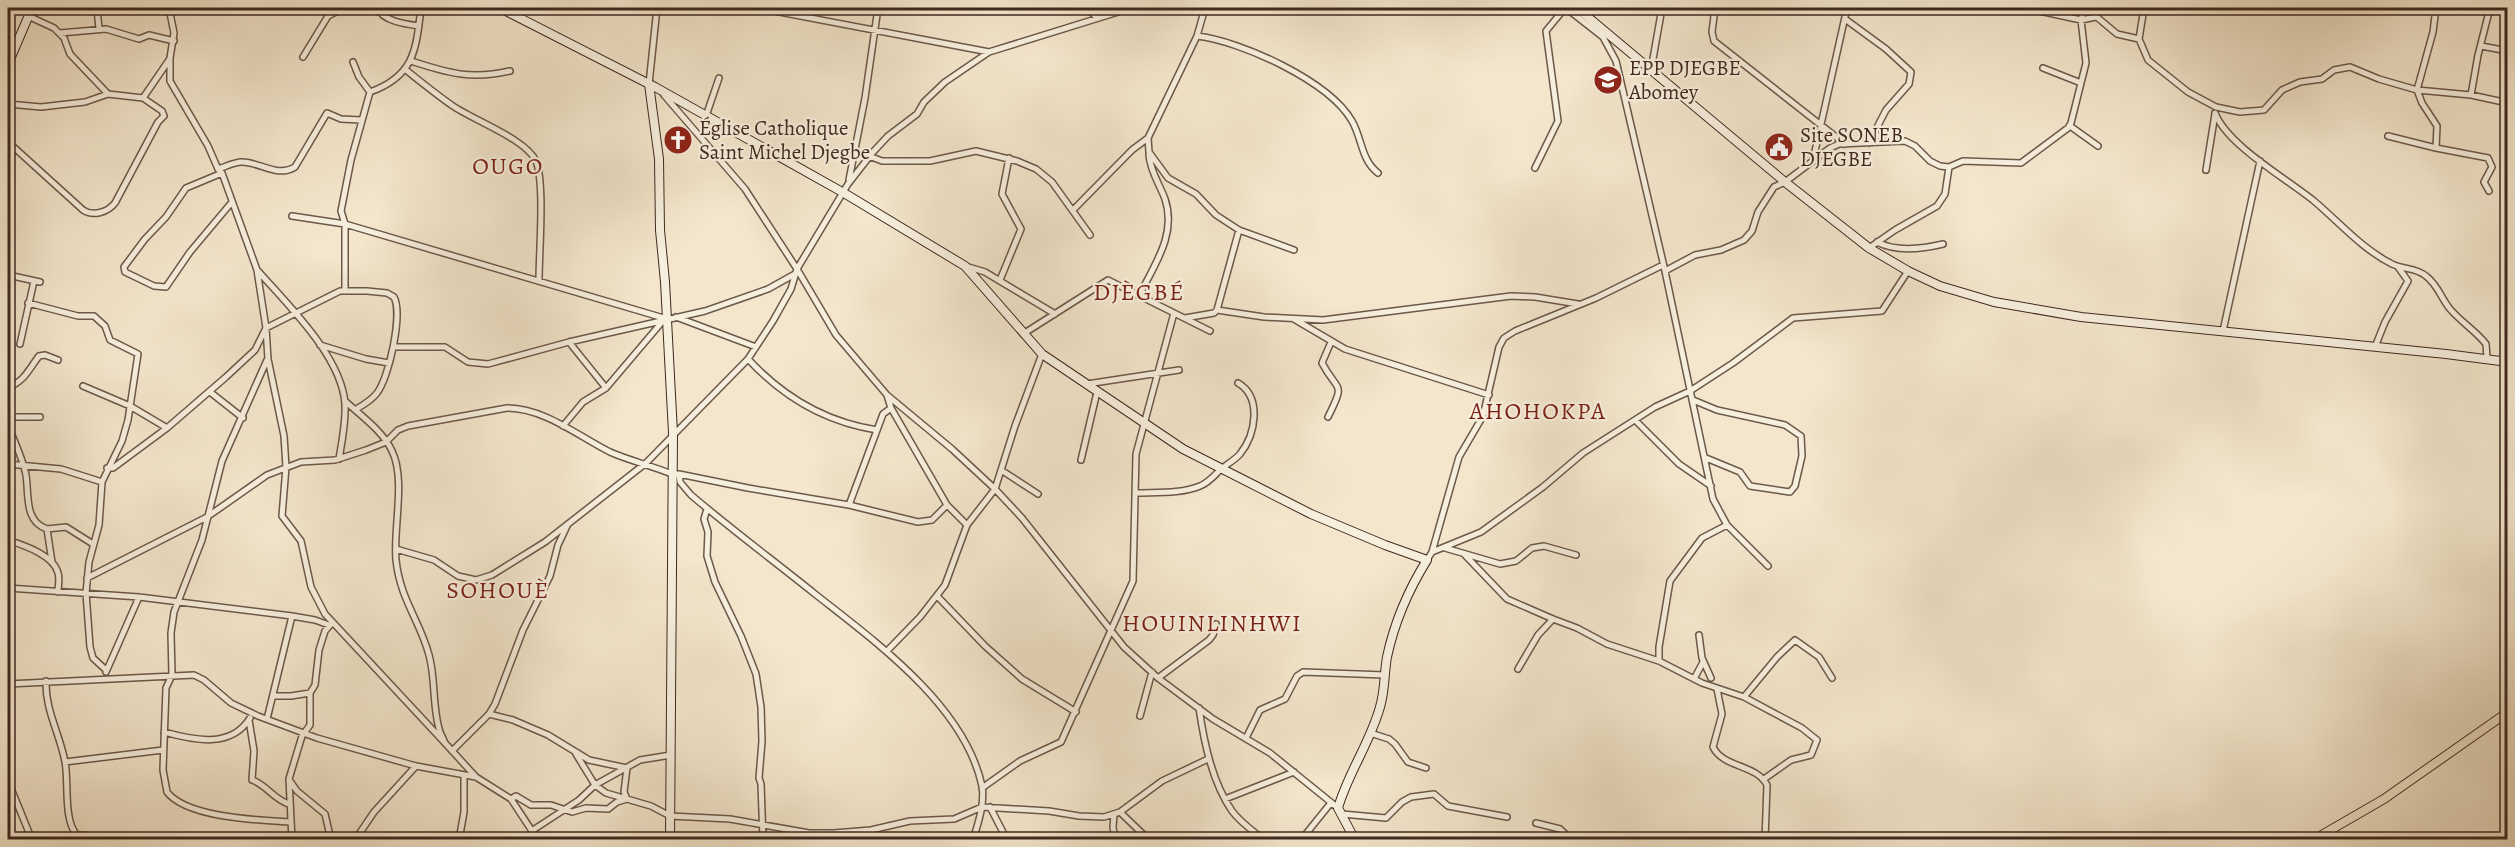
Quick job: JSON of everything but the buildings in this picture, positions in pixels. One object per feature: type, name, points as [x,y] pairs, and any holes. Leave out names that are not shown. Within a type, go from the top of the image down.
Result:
[{"type":"main road","points":[[2313,840],[2384,799],[2508,712]]},
{"type":"street","points":[[97,8],[99,29]]},
{"type":"street","points":[[169,8],[174,41],[170,58],[170,81],[220,171],[257,270],[266,328],[268,359],[282,418],[286,467],[282,516],[300,541],[311,587],[331,624],[476,777],[511,799],[538,840]]},
{"type":"street","points":[[303,57],[328,16],[344,8]]},
{"type":"street","points":[[376,8],[383,15],[401,24],[419,26]]},
{"type":"street","points":[[370,92],[384,87],[406,69],[411,61],[421,8]]},
{"type":"street","points":[[500,8],[660,90],[844,193],[966,266],[1042,354],[1183,449],[1220,470],[1342,528],[1427,560]]},
{"type":"street","points":[[657,8],[649,84],[659,159],[660,231],[669,319],[676,474],[670,840]]},
{"type":"street","points":[[758,8],[989,52]]},
{"type":"street","points":[[396,549],[434,560],[458,576],[476,580],[492,576],[545,542],[646,463],[748,359],[791,289],[796,272],[848,184],[865,98],[879,8]]},
{"type":"street","points":[[1088,8],[1097,18]]},
{"type":"street","points":[[848,184],[888,136],[917,114],[924,102],[945,82],[989,52],[1131,8]]},
{"type":"street","points":[[1074,209],[1132,150],[1148,138],[1197,36],[1205,8]]},
{"type":"street","points":[[1535,168],[1558,121],[1546,31],[1566,8],[1603,37],[1616,61],[1718,512],[1727,525],[1768,566]]},
{"type":"street","points":[[1577,8],[1785,182],[1869,248],[1908,271],[1959,293],[2081,318],[2487,358],[2508,363]]},
{"type":"street","points":[[1651,70],[1662,8]]},
{"type":"street","points":[[1715,8],[1712,32],[1714,41],[1845,144]]},
{"type":"street","points":[[1813,160],[1847,8]]},
{"type":"street","points":[[2025,8],[2081,20],[2096,17]]},
{"type":"street","points":[[1301,840],[1337,809],[1370,734],[1380,707],[1387,655],[1400,617],[1432,552],[1459,457],[1476,432],[1490,395],[1499,347],[1504,338],[1515,331],[1695,255],[1721,250],[1744,240],[1752,231],[1755,218],[1777,184],[1785,182],[1830,148],[1845,144],[1905,141],[1915,146],[1934,164],[1949,167],[1963,161],[2024,163],[2070,126],[2086,63],[2081,20],[2085,8],[2117,34],[2139,39]]},
{"type":"street","points":[[2144,8],[2139,39],[2148,60],[2215,110],[2257,112],[2269,106],[2282,90],[2300,82],[2322,78],[2334,70],[2350,67],[2379,79],[2417,90],[2471,95],[2508,103]]},
{"type":"street","points":[[2436,8],[2433,32],[2417,90],[2437,126],[2436,148]]},
{"type":"street","points":[[2471,95],[2490,8]]},
{"type":"street","points":[[8,64],[30,12],[60,33],[70,54],[108,94]]},
{"type":"street","points":[[1845,19],[1886,49],[1911,72],[1909,84],[1886,110],[1869,143]]},
{"type":"street","points":[[60,33],[106,29],[139,39],[149,35],[174,41]]},
{"type":"street","points":[[1197,36],[1214,38],[1235,45],[1301,75],[1323,90],[1352,120],[1369,166],[1378,173]]},
{"type":"street","points":[[8,45],[17,43]]},
{"type":"street","points":[[2481,46],[2508,51]]},
{"type":"street","points":[[1616,61],[1627,50]]},
{"type":"street","points":[[143,98],[170,58]]},
{"type":"street","points":[[411,61],[447,73],[474,77],[510,71]]},
{"type":"street","points":[[353,62],[359,77],[370,92]]},
{"type":"street","points":[[2043,68],[2081,83]]},
{"type":"street","points":[[406,69],[454,107],[497,130],[529,151],[535,160],[540,182],[539,280]]},
{"type":"street","points":[[706,116],[719,78]]},
{"type":"street","points":[[660,90],[745,189],[836,335],[887,395],[952,449],[995,489],[1037,536],[1111,632],[1158,678],[1199,708],[1270,753],[1294,772],[1337,809],[1355,840]]},
{"type":"street","points":[[345,290],[345,224],[341,211],[361,120],[370,92]]},
{"type":"street","points":[[8,104],[50,106],[85,102],[108,94],[143,98],[162,111],[164,116],[158,122],[129,179],[110,209],[87,213],[8,142]]},
{"type":"street","points":[[2215,110],[2225,130],[2260,161],[2314,201],[2361,243],[2398,266],[2416,269],[2435,284],[2451,311],[2486,344],[2487,358]]},
{"type":"street","points":[[2206,170],[2215,110]]},
{"type":"street","points":[[232,202],[190,252],[166,287],[160,288],[125,272],[124,267],[145,239],[166,217],[186,188],[240,162],[290,171],[295,168],[327,113],[341,119],[361,120]]},
{"type":"street","points":[[2070,126],[2098,146]]},
{"type":"street","points":[[2388,136],[2488,158],[2492,167],[2484,182],[2489,190]]},
{"type":"street","points":[[1139,296],[1167,241],[1169,227],[1166,201],[1150,165],[1148,138]]},
{"type":"street","points":[[870,156],[882,161],[930,161],[976,151],[1009,158],[1045,175],[1074,209],[1090,235]]},
{"type":"street","points":[[1149,152],[1168,178],[1196,194],[1216,215],[1239,231],[1294,250]]},
{"type":"street","points":[[1000,280],[1022,229],[1002,194],[1009,158]]},
{"type":"street","points":[[2223,331],[2260,161]]},
{"type":"street","points":[[1869,248],[1937,206],[1945,194],[1949,167]]},
{"type":"street","points":[[292,216],[345,224],[539,280],[756,347]]},
{"type":"street","points":[[1184,318],[1214,313],[1217,310],[1239,231]]},
{"type":"street","points":[[1877,242],[1887,246],[1909,248],[1943,244]]},
{"type":"street","points":[[966,266],[975,267],[1000,280],[1055,314]]},
{"type":"street","points":[[2375,347],[2385,322],[2408,281],[2398,266]]},
{"type":"street","points":[[257,270],[295,313],[333,366],[345,401],[339,459]]},
{"type":"street","points":[[1432,552],[1481,532],[1543,487],[1583,453],[1655,407],[1690,391],[1749,352],[1793,318],[1882,311],[1908,271]]},
{"type":"street","points":[[393,347],[445,348],[468,362],[481,365],[705,311],[768,289],[796,272]]},
{"type":"street","points":[[8,275],[37,282],[28,303],[20,344]]},
{"type":"street","points":[[1023,334],[1108,280],[1210,331]]},
{"type":"street","points":[[107,468],[112,468],[168,428],[210,392],[255,350],[266,328],[345,290],[387,293],[394,297],[397,314],[393,347],[377,394],[355,410]]},
{"type":"street","points":[[1217,310],[1264,317],[1323,320],[1511,296],[1580,304]]},
{"type":"street","points":[[28,303],[78,316],[94,316],[105,326],[110,340],[136,352],[130,406],[122,441],[102,482],[100,516],[87,578],[90,647],[93,658],[106,670]]},
{"type":"street","points":[[982,788],[1020,761],[1061,742],[1133,581],[1136,454],[1174,313]]},
{"type":"street","points":[[1293,318],[1345,349],[1490,395]]},
{"type":"street","points":[[563,426],[583,402],[606,388],[669,319]]},
{"type":"street","points":[[569,342],[606,388]]},
{"type":"street","points":[[1328,417],[1340,394],[1338,384],[1322,363],[1331,342]]},
{"type":"street","points":[[319,345],[388,363]]},
{"type":"street","points":[[887,651],[938,597],[945,585],[967,525],[995,489],[1015,426],[1042,354]]},
{"type":"street","points":[[8,388],[20,382],[28,374],[39,356],[45,355],[58,360]]},
{"type":"street","points":[[268,359],[222,461],[202,540],[178,601],[171,633],[172,675],[166,688],[164,786],[170,796],[177,800],[218,816],[290,822]]},
{"type":"street","points":[[748,359],[779,388],[832,420],[850,426],[877,430]]},
{"type":"street","points":[[1085,384],[1179,370]]},
{"type":"street","points":[[1135,493],[1174,491],[1200,486],[1209,482],[1241,453],[1254,420],[1252,396],[1246,387],[1238,383]]},
{"type":"street","points":[[83,386],[130,406],[168,428]]},
{"type":"street","points":[[210,392],[243,418]]},
{"type":"street","points":[[1081,460],[1096,392]]},
{"type":"street","points":[[887,395],[891,408],[947,505],[967,525]]},
{"type":"street","points":[[1693,400],[1717,410],[1785,425],[1801,436],[1803,443],[1795,486],[1790,492],[1750,486],[1740,472],[1706,458]]},
{"type":"street","points":[[345,401],[392,450],[397,477],[398,579],[404,599],[430,656],[436,718],[445,743]]},
{"type":"street","points":[[87,578],[207,517],[255,482],[286,467],[309,460],[339,459],[386,442],[398,430],[408,426],[507,408],[519,408],[563,426],[612,453],[676,474],[849,505],[926,523],[947,505]]},
{"type":"street","points":[[849,505],[883,414],[891,408]]},
{"type":"street","points":[[8,417],[40,417]]},
{"type":"street","points":[[1635,420],[1679,464],[1711,486]]},
{"type":"street","points":[[8,426],[22,464],[30,511],[37,525],[46,530],[66,527],[93,544]]},
{"type":"street","points":[[8,464],[61,470],[102,482]]},
{"type":"street","points":[[1001,470],[1038,494]]},
{"type":"street","points":[[676,474],[682,486],[707,509],[887,651],[951,721],[964,741],[982,788],[982,807],[973,840]]},
{"type":"street","points":[[707,509],[704,519],[708,532],[707,556],[715,582],[752,663],[759,693],[762,741],[759,778],[763,812],[761,826],[763,840]]},
{"type":"street","points":[[452,751],[489,714],[505,680],[531,611],[550,576],[558,545],[568,524]]},
{"type":"street","points":[[1659,661],[1659,647],[1670,580],[1702,538],[1727,525]]},
{"type":"street","points":[[46,530],[52,562]]},
{"type":"street","points":[[8,540],[52,562],[58,570],[58,592]]},
{"type":"street","points":[[1445,548],[1508,564],[1521,558],[1532,548],[1544,546],[1576,555]]},
{"type":"street","points":[[1463,553],[1507,599],[1577,628],[1607,644],[1659,661],[1717,689],[1744,697],[1802,728],[1817,740],[1811,755],[1791,760],[1764,779]]},
{"type":"street","points":[[8,588],[178,601],[292,616],[331,624]]},
{"type":"street","points":[[107,678],[106,670],[138,597]]},
{"type":"street","points":[[938,597],[985,646],[1022,679],[1076,712]]},
{"type":"street","points":[[267,719],[292,616]]},
{"type":"street","points":[[1518,669],[1538,634],[1553,619]]},
{"type":"street","points":[[292,840],[289,779],[304,733],[311,720],[310,693],[315,685],[319,650],[331,624]]},
{"type":"street","points":[[1158,678],[1209,640],[1216,624]]},
{"type":"street","points":[[1699,635],[1703,662],[1711,678]]},
{"type":"street","points":[[1744,697],[1777,657],[1795,640],[1820,657],[1832,678]]},
{"type":"street","points":[[1694,679],[1703,662]]},
{"type":"street","points":[[1140,716],[1152,672]]},
{"type":"street","points":[[1246,738],[1260,710],[1285,699],[1297,675],[1303,672],[1384,675]]},
{"type":"street","points":[[8,684],[184,674],[200,677],[222,697],[251,716],[416,766],[476,777]]},
{"type":"street","points":[[46,681],[45,695],[65,762],[71,825],[77,835],[90,836],[91,840]]},
{"type":"street","points":[[1717,689],[1722,714],[1713,742],[1715,752],[1764,779],[1767,791],[1765,840]]},
{"type":"street","points":[[274,696],[310,693]]},
{"type":"street","points":[[1199,708],[1208,759],[1225,799],[1233,812],[1264,840]]},
{"type":"street","points":[[489,714],[513,720],[548,735],[576,754],[601,764],[627,768]]},
{"type":"street","points":[[164,732],[189,739],[215,740],[231,735],[251,716]]},
{"type":"street","points":[[251,716],[254,751],[252,780],[260,782],[275,798],[289,804]]},
{"type":"street","points":[[1370,734],[1389,739],[1408,762],[1426,768]]},
{"type":"street","points":[[65,762],[163,750]]},
{"type":"street","points":[[576,754],[595,785],[606,793],[651,806],[670,816],[730,819],[809,833],[857,832],[910,821],[954,819],[982,807],[1050,811],[1093,818],[1117,813],[1162,782],[1208,759]]},
{"type":"street","points":[[533,830],[579,801],[595,785],[647,757],[671,755]]},
{"type":"street","points":[[355,840],[374,812],[416,766]]},
{"type":"street","points":[[511,799],[516,796],[531,805],[551,805],[572,812],[586,808],[608,809],[627,799],[624,792],[627,768]]},
{"type":"street","points":[[1225,799],[1294,772]]},
{"type":"street","points":[[459,840],[464,812],[464,776]]},
{"type":"street","points":[[289,779],[297,791],[325,814],[331,840]]},
{"type":"street","points":[[8,781],[32,840]]},
{"type":"street","points":[[1337,809],[1386,818],[1402,802],[1411,797],[1434,794],[1448,806],[1507,817]]},
{"type":"street","points":[[579,801],[586,808]]},
{"type":"street","points":[[990,807],[1007,840]]},
{"type":"street","points":[[1115,840],[1113,826],[1117,813]]},
{"type":"street","points":[[1117,813],[1149,840]]},
{"type":"street","points":[[1536,823],[1560,829],[1572,840]]},
{"type":"street","points":[[1604,840],[1625,836],[1685,840]]},
{"type":"place","name":"EPP DJEGBE Abomey","points":[[1608,80]]},
{"type":"place","name":"Église Catholique Saint Michel Djegbe","points":[[678,140]]},
{"type":"place","name":"Site SONEB DJEGBE","points":[[1779,147]]},
{"type":"district","name":"OUGO","points":[[508,166]]},
{"type":"district","name":"DJÈGBÉ","points":[[1139,292]]},
{"type":"district","name":"AHOHOKPA","points":[[1538,411]]},
{"type":"district","name":"SOHOUÈ","points":[[498,590]]},
{"type":"district","name":"HOUINLINHWI","points":[[1212,623]]}]
